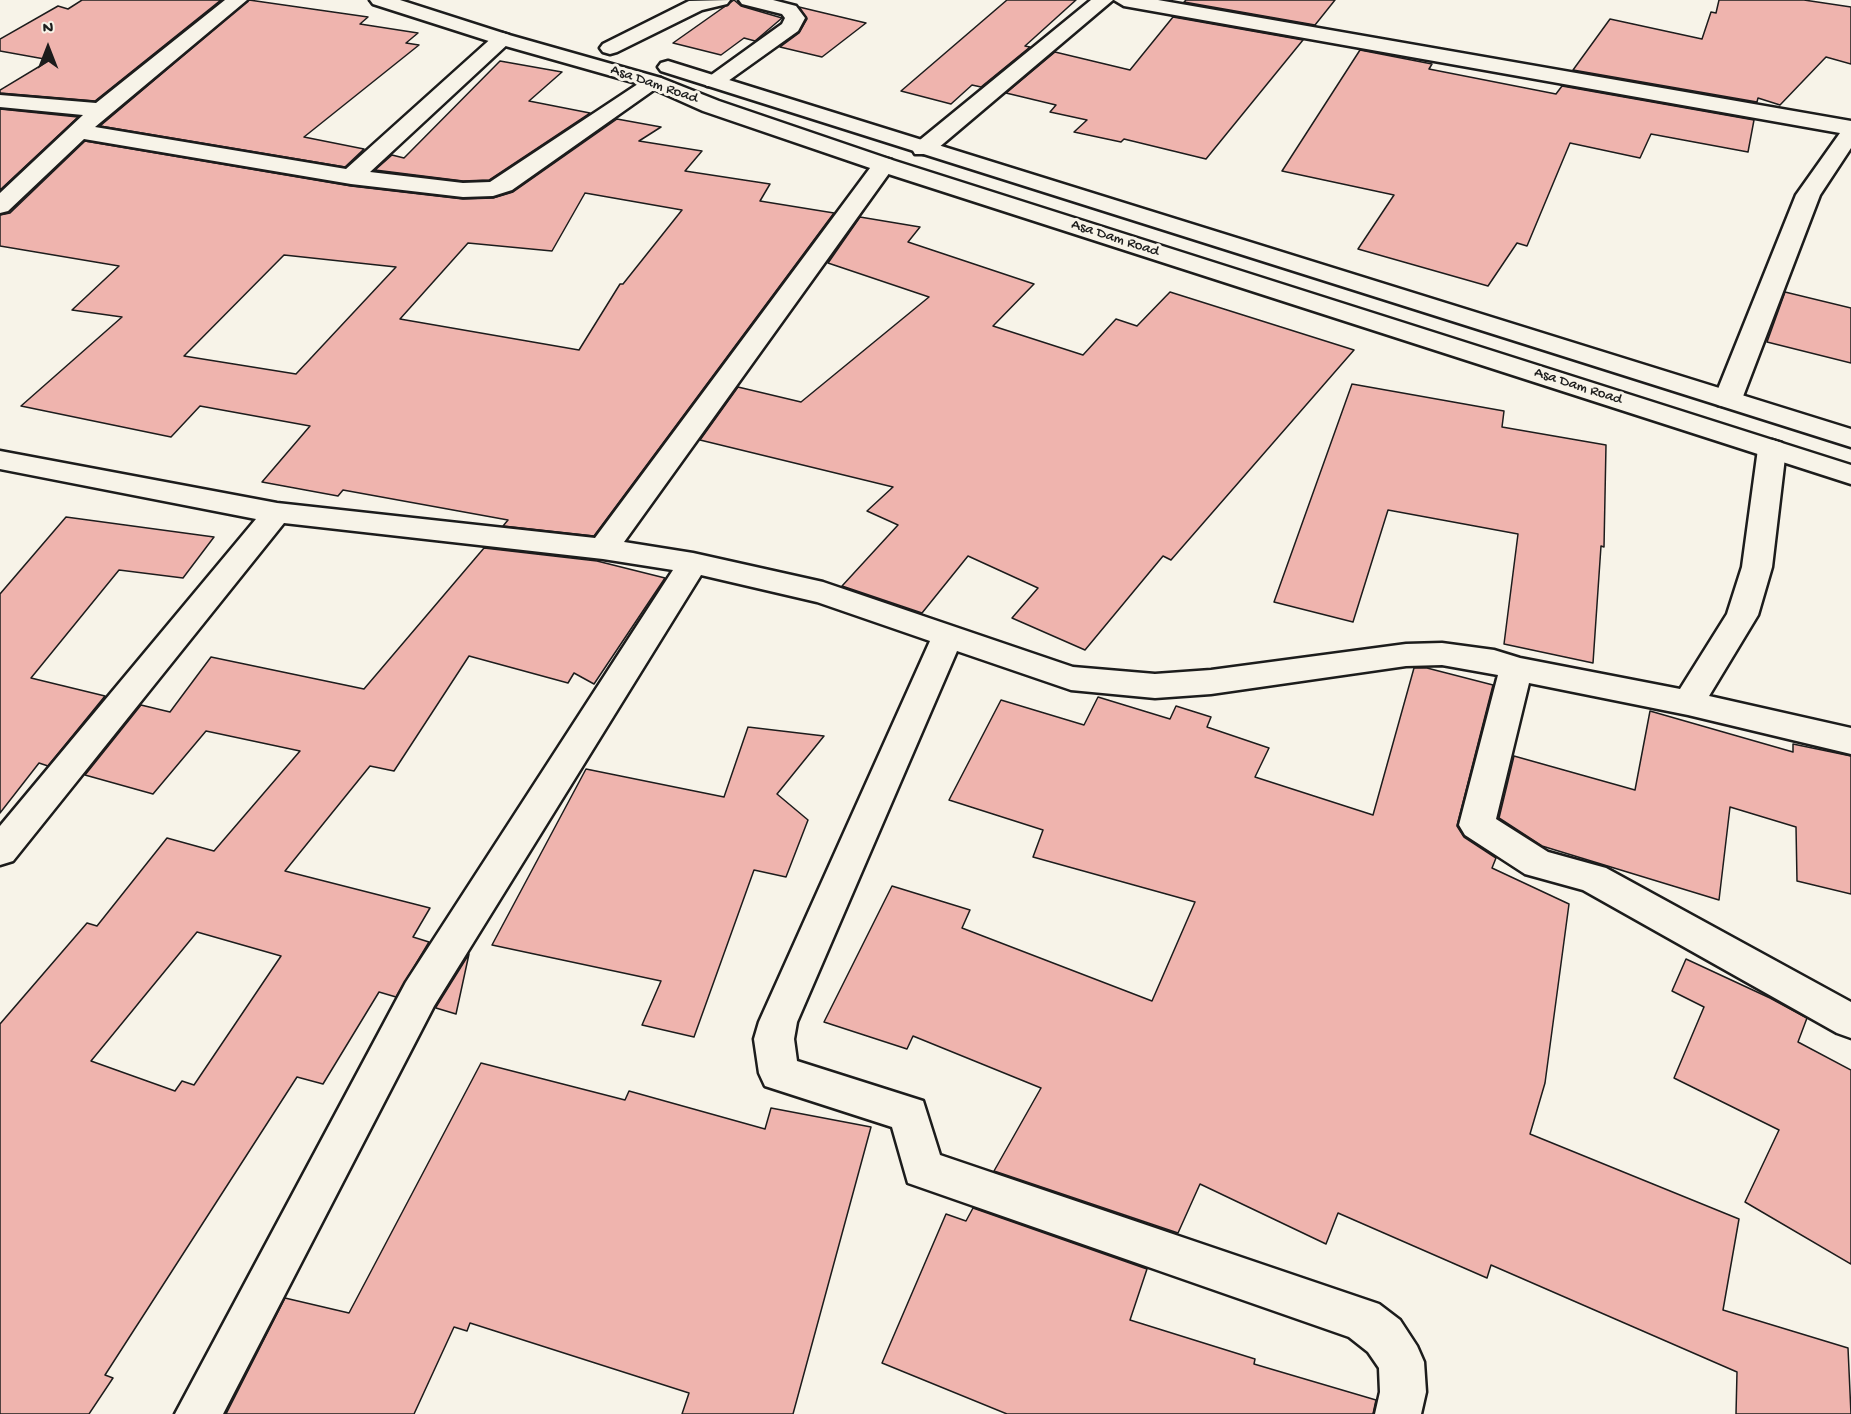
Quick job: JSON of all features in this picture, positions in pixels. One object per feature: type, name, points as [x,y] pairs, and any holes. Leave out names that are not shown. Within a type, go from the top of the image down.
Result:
[{"type":"street","points":[[0,206],[101,110],[237,0]]},
{"type":"street","name":"Asa Dam Road","points":[[380,0],[502,39],[654,82],[711,106],[884,165],[1851,475]]},
{"type":"street","points":[[610,48],[696,5],[720,0]]},
{"type":"street","points":[[714,82],[791,27],[795,18],[789,10],[748,0]]},
{"type":"street","points":[[923,149],[1103,0]]},
{"type":"street","points":[[1124,0],[1851,130],[1808,195],[1728,399]]},
{"type":"street","name":"Asa Dam Road","points":[[532,24],[923,149],[1851,438]]},
{"type":"street","points":[[351,177],[502,39]]},
{"type":"street","points":[[78,131],[351,177],[463,190],[493,189],[504,185],[654,82]]},
{"type":"street","points":[[711,106],[736,89]]},
{"type":"street","points":[[0,101],[101,110]]},
{"type":"street","points":[[603,549],[884,165]]},
{"type":"street","points":[[1688,703],[1726,644],[1745,605],[1757,567],[1772,449]]},
{"type":"street","points":[[0,460],[277,513],[603,549],[693,563],[823,593],[1071,678],[1155,686],[1211,682],[1406,655],[1442,654],[1494,661],[1516,669],[1688,703],[1851,741]]},
{"type":"street","points":[[0,851],[277,513]]},
{"type":"street","points":[[198,1414],[420,994],[693,563]]},
{"type":"street","points":[[948,636],[778,1022],[774,1039],[778,1073],[909,1114],[923,1169],[1363,1320],[1384,1336],[1401,1362],[1403,1392],[1398,1414]]},
{"type":"street","points":[[1516,669],[1477,825],[1538,864],[1593,878],[1851,1021]]},
{"type":"building","points":[[82,0],[221,0],[95,101],[0,93],[0,90],[50,60],[0,51],[0,39],[58,6],[68,9]]},
{"type":"building","points":[[249,0],[368,17],[360,24],[418,33],[406,43],[419,45],[304,137],[364,149],[345,167],[100,126]]},
{"type":"building","points":[[734,0],[741,6],[782,18],[755,41],[744,38],[721,55],[673,43]]},
{"type":"building","points":[[1007,0],[1076,0],[1025,46],[1030,47],[981,87],[972,85],[951,104],[901,91]]},
{"type":"building","points":[[1186,0],[1335,0],[1315,25],[1184,2]]},
{"type":"building","points":[[1719,0],[1804,0],[1851,7],[1851,64],[1826,57],[1780,105],[1758,98],[1757,102],[1573,70],[1610,19],[1702,39],[1711,12],[1716,13]]},
{"type":"building","points":[[799,7],[866,23],[822,57],[780,47],[799,33],[807,19]]},
{"type":"building","points":[[1173,17],[1303,40],[1206,159],[1124,139],[1121,142],[1074,132],[1087,120],[1050,112],[1056,105],[1006,93],[1055,52],[1130,70]]},
{"type":"building","points":[[1360,50],[1432,64],[1429,69],[1556,94],[1562,86],[1754,120],[1748,152],[1651,134],[1640,158],[1570,143],[1527,246],[1517,243],[1488,286],[1358,249],[1394,195],[1282,171]]},
{"type":"building","points":[[500,61],[562,72],[529,101],[590,113],[489,180],[463,181],[375,170],[392,155],[404,158]]},
{"type":"building","points":[[0,109],[78,117],[0,190]]},
{"type":"building","points":[[617,119],[661,127],[639,141],[702,151],[685,171],[770,184],[760,201],[834,213],[594,536],[503,526],[508,520],[343,490],[338,496],[262,482],[310,426],[200,406],[171,437],[21,406],[122,317],[72,310],[119,266],[0,246],[0,215],[10,213],[85,141],[351,186],[463,199],[493,198],[513,192]],"holes":[[[585,193],[682,210],[623,284],[620,284],[579,350],[400,319],[468,243],[552,251]],[[284,255],[396,267],[296,374],[184,356]]]},
{"type":"building","points":[[860,217],[920,227],[908,242],[1034,284],[993,326],[1083,355],[1116,319],[1137,326],[1170,292],[1354,350],[1171,560],[1163,556],[1085,650],[1012,618],[1038,588],[968,556],[922,613],[842,586],[898,525],[867,511],[893,487],[700,440],[738,387],[801,402],[929,297],[828,263]]},
{"type":"building","points":[[1785,292],[1851,308],[1851,363],[1767,342]]},
{"type":"building","points":[[1352,384],[1504,411],[1502,427],[1606,445],[1604,547],[1601,546],[1593,663],[1504,644],[1518,534],[1388,510],[1353,622],[1274,602]]},
{"type":"building","points":[[66,517],[214,537],[183,578],[119,570],[31,678],[105,696],[48,766],[39,763],[0,813],[0,594]]},
{"type":"building","points":[[484,548],[597,561],[665,578],[594,684],[574,673],[568,683],[469,656],[394,771],[370,766],[285,871],[430,908],[413,937],[429,942],[396,997],[379,992],[323,1084],[297,1077],[105,1375],[113,1378],[89,1414],[0,1414],[0,1024],[87,923],[97,926],[167,838],[214,851],[300,751],[206,731],[153,794],[85,775],[141,705],[170,712],[211,657],[364,689]],"holes":[[[197,932],[281,956],[194,1085],[182,1081],[175,1091],[91,1061]]]},
{"type":"building","points":[[1414,668],[1427,668],[1493,685],[1457,826],[1464,837],[1496,858],[1492,868],[1569,904],[1545,1083],[1530,1134],[1739,1219],[1723,1310],[1848,1348],[1851,1414],[1736,1414],[1737,1372],[1491,1265],[1487,1278],[1338,1213],[1326,1244],[1200,1184],[1178,1233],[994,1171],[1041,1088],[913,1036],[907,1049],[824,1022],[892,886],[970,910],[962,928],[1152,1001],[1195,902],[1033,857],[1043,830],[949,800],[1001,700],[1084,725],[1098,697],[1170,719],[1176,706],[1211,717],[1207,727],[1269,748],[1255,777],[1373,815]]},
{"type":"building","points":[[1650,711],[1793,752],[1793,744],[1851,756],[1851,894],[1797,881],[1796,827],[1730,807],[1719,900],[1542,846],[1499,818],[1514,756],[1635,790]]},
{"type":"building","points":[[748,727],[824,736],[777,794],[808,820],[786,877],[754,870],[694,1037],[642,1025],[661,981],[492,945],[586,769],[724,797]]},
{"type":"building","points":[[469,954],[456,1014],[436,1008],[436,1007]]},
{"type":"building","points":[[1686,959],[1807,1018],[1798,1042],[1851,1070],[1851,1264],[1745,1202],[1779,1130],[1674,1078],[1704,1007],[1672,991]]},
{"type":"building","points":[[481,1063],[625,1100],[629,1091],[765,1129],[771,1108],[871,1127],[793,1414],[682,1414],[689,1393],[470,1323],[467,1331],[454,1327],[414,1414],[226,1414],[285,1298],[349,1313]]},
{"type":"building","points":[[973,1208],[1147,1269],[1130,1320],[1255,1359],[1254,1364],[1376,1400],[1373,1414],[1007,1414],[882,1363],[946,1214],[966,1221]]}]
